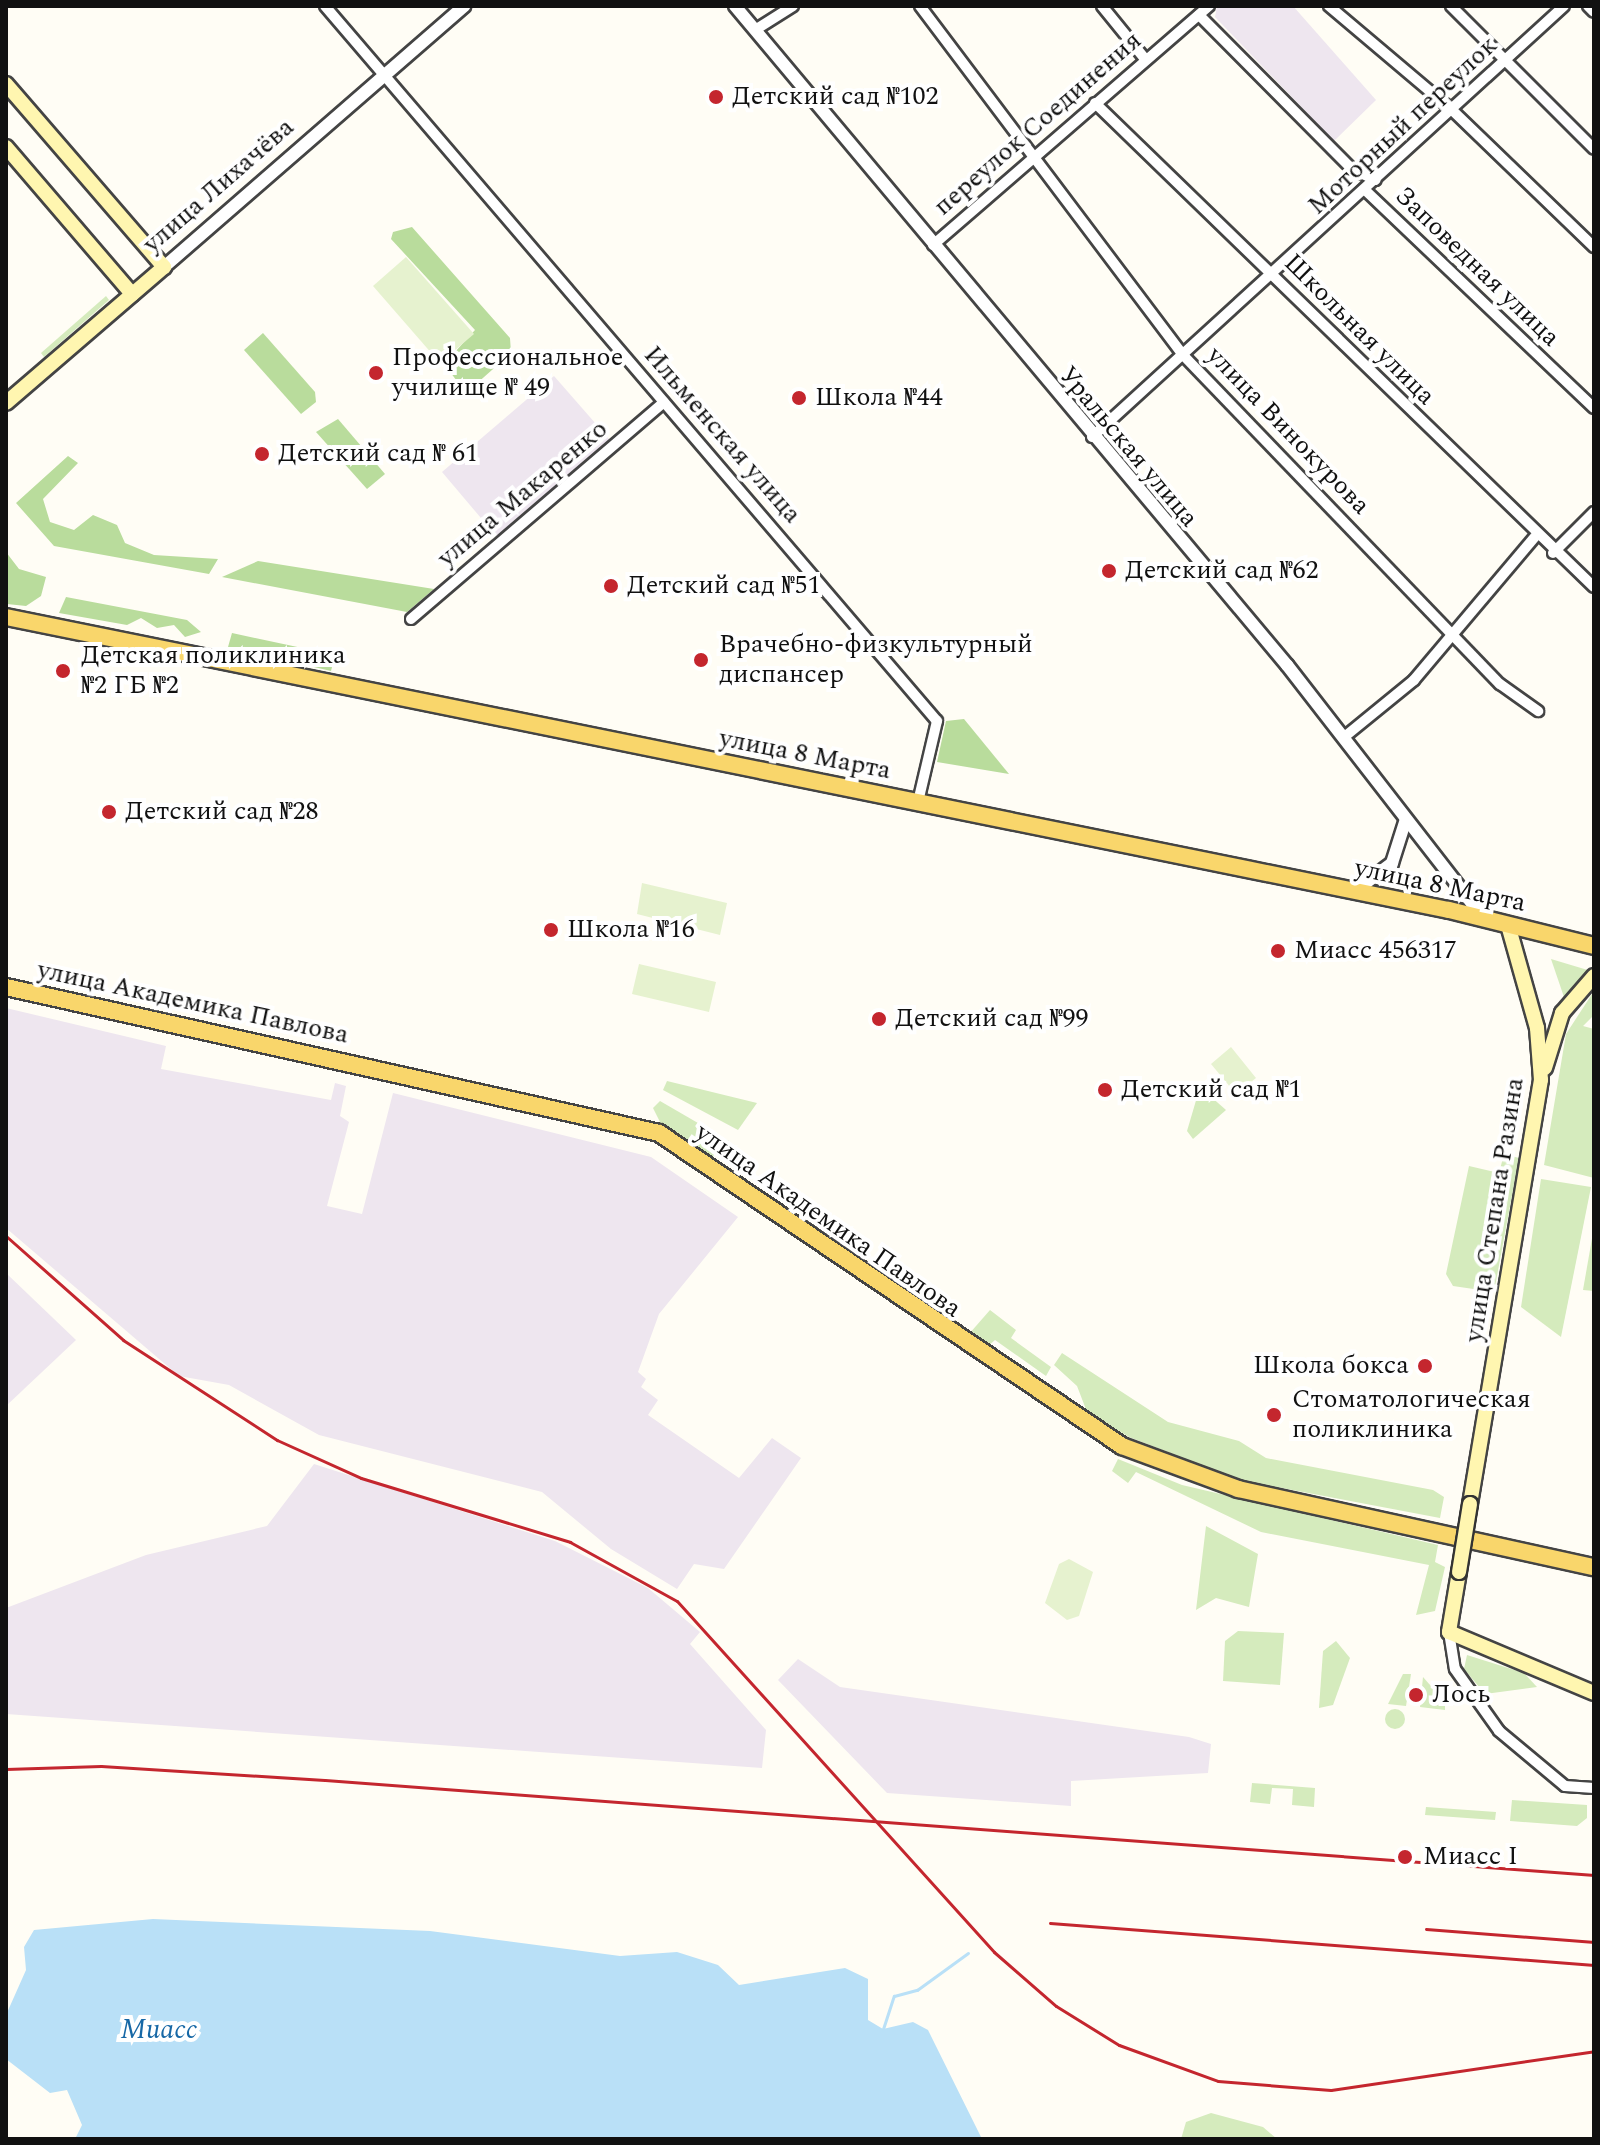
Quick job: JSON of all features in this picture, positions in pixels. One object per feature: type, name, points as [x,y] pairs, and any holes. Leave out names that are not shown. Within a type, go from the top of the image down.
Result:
[{"type":"main road","points":[[6,84],[164,267]]},
{"type":"main road","points":[[6,147],[132,294]]},
{"type":"main road","name":"улица Лихачёва","points":[[6,403],[164,267]]},
{"type":"main road","name":"улица 8 Марта","points":[[6,617],[1354,892],[1594,946]]},
{"type":"main road","name":"улица Степана Разина","points":[[1449,1632],[1541,1080],[1537,1028],[1508,925]]},
{"type":"main road","points":[[1541,1080],[1562,1013],[1594,976]]},
{"type":"main road","name":"улица Академика Павлова","points":[[6,987],[659,1133],[1122,1446],[1238,1489],[1594,1567]]},
{"type":"main road","points":[[1449,1632],[1594,1693]]},
{"type":"street","name":"Ильменская улица","points":[[325,6],[937,721],[918,802]]},
{"type":"street","name":"улица Лихачёва","points":[[164,267],[464,6]]},
{"type":"street","name":"Уральская улица","points":[[735,6],[1343,738],[1484,919]]},
{"type":"street","points":[[755,30],[793,6]]},
{"type":"street","name":"улица Винокурова","points":[[920,6],[1036,154],[1079,223],[1183,355],[1500,684],[1538,711]]},
{"type":"street","points":[[1102,6],[1145,59]]},
{"type":"street","name":"переулок Соединения","points":[[933,245],[1209,6]]},
{"type":"street","points":[[1329,6],[1451,109],[1594,247]]},
{"type":"street","points":[[1451,6],[1594,149]]},
{"type":"street","name":"Моторный переулок","points":[[1092,437],[1273,275],[1564,6]]},
{"type":"street","points":[[1588,6],[1594,12]]},
{"type":"street","name":"Заповедная улица","points":[[1199,15],[1352,169],[1376,180]]},
{"type":"street","name":"Школьная улица","points":[[1095,103],[1273,275],[1535,537],[1594,587]]},
{"type":"street","name":"Заповедная улица","points":[[1365,190],[1594,408]]},
{"type":"street","name":"улица Макаренко","points":[[411,619],[664,402]]},
{"type":"street","points":[[1553,553],[1594,512]]},
{"type":"street","points":[[1343,738],[1456,635],[1535,537]]},
{"type":"street","points":[[1354,892],[1392,863],[1406,819]]},
{"type":"street","points":[[1449,1632],[1455,1669],[1499,1731],[1565,1786],[1594,1788]]},
{"type":"shaded area","points":[[1217,6],[1293,6],[1376,100],[1334,141],[1215,17]]},
{"type":"shaded area","points":[[554,376],[610,440],[497,537],[442,472]]},
{"type":"shaded area","points":[[6,1008],[166,1046],[161,1069],[331,1100],[335,1083],[346,1086],[340,1116],[349,1122],[327,1206],[362,1214],[393,1093],[651,1157],[738,1217],[659,1314],[638,1372],[646,1379],[641,1387],[658,1400],[648,1415],[739,1478],[772,1438],[801,1458],[724,1569],[694,1564],[677,1589],[611,1549],[542,1492],[319,1435],[229,1385],[179,1376],[6,1228]]},
{"type":"shaded area","points":[[6,1273],[76,1340],[6,1406]]},
{"type":"shaded area","points":[[314,1464],[555,1541],[648,1588],[700,1632],[690,1644],[766,1730],[762,1768],[6,1714],[6,1608],[146,1555],[267,1526]]},
{"type":"shaded area","points":[[798,1659],[840,1687],[1189,1737],[1211,1744],[1208,1773],[1071,1781],[1071,1806],[887,1793],[778,1680]]},
{"type":"green space","points":[[412,227],[510,338],[511,353],[466,393],[444,364],[475,330],[391,239],[393,232]]},
{"type":"green space","points":[[406,257],[474,334],[440,363],[373,286]]},
{"type":"green space","points":[[106,296],[109,300],[44,357],[41,353]]},
{"type":"green space","points":[[263,333],[315,392],[316,402],[301,414],[244,350]]},
{"type":"green space","points":[[338,419],[385,474],[367,489],[316,432]]},
{"type":"green space","points":[[68,456],[78,463],[43,499],[50,522],[74,530],[93,515],[117,525],[125,543],[154,555],[218,559],[209,574],[54,546],[16,503]]},
{"type":"green space","points":[[6,552],[19,569],[46,577],[41,596],[26,606],[7,604]]},
{"type":"green space","points":[[258,561],[434,589],[407,612],[222,577]]},
{"type":"green space","points":[[66,597],[187,620],[201,632],[185,637],[174,625],[157,628],[141,618],[127,625],[59,613]]},
{"type":"green space","points":[[232,633],[335,655],[331,671],[228,647]]},
{"type":"green space","points":[[964,719],[1009,774],[937,762],[946,721]]},
{"type":"green space","points":[[642,883],[727,903],[720,935],[637,914]]},
{"type":"green space","points":[[1551,959],[1591,971],[1565,1000]]},
{"type":"green space","points":[[639,964],[716,982],[709,1012],[632,994]]},
{"type":"green space","points":[[1594,991],[1594,1015],[1583,1026],[1594,1029],[1594,1178],[1544,1165],[1566,1034]]},
{"type":"green space","points":[[1231,1047],[1256,1078],[1236,1094],[1211,1064]]},
{"type":"green space","points":[[667,1081],[757,1103],[738,1130],[663,1090]]},
{"type":"green space","points":[[1200,1087],[1226,1110],[1193,1139],[1187,1131]]},
{"type":"green space","points":[[660,1101],[729,1141],[720,1154],[712,1157],[661,1124],[653,1108]]},
{"type":"green space","points":[[1504,1154],[1519,1158],[1494,1292],[1453,1286],[1446,1274],[1469,1166],[1499,1173]]},
{"type":"green space","points":[[1541,1179],[1591,1187],[1561,1337],[1521,1307]]},
{"type":"green space","points":[[1594,1227],[1594,1291],[1583,1290]]},
{"type":"green space","points":[[990,1310],[1016,1330],[1011,1338],[1051,1367],[1046,1376],[995,1340],[987,1347],[969,1334]]},
{"type":"green space","points":[[1062,1353],[1168,1422],[1239,1441],[1266,1458],[1433,1490],[1444,1497],[1440,1518],[1240,1480],[1129,1437],[1087,1412],[1077,1386],[1054,1365]]},
{"type":"green space","points":[[1118,1459],[1182,1485],[1438,1545],[1435,1562],[1445,1567],[1435,1611],[1416,1615],[1429,1565],[1261,1532],[1136,1472],[1128,1483],[1112,1471]]},
{"type":"green space","points":[[1206,1526],[1258,1554],[1249,1607],[1216,1598],[1196,1610]]},
{"type":"green space","points":[[1069,1559],[1093,1572],[1079,1616],[1067,1620],[1045,1603],[1059,1564]]},
{"type":"green space","points":[[1238,1631],[1284,1633],[1280,1685],[1223,1681],[1225,1641]]},
{"type":"green space","points":[[1336,1641],[1350,1658],[1333,1705],[1319,1708],[1323,1651]]},
{"type":"green space","points":[[1467,1655],[1524,1673],[1537,1687],[1485,1694],[1464,1669]]},
{"type":"green space","points":[[1403,1674],[1411,1674],[1406,1706],[1388,1704]]},
{"type":"green space","points":[[1423,1677],[1445,1702],[1445,1710],[1420,1707]]},
{"type":"green space","points":[[1395,1709],[1402,1712],[1405,1719],[1402,1726],[1395,1729],[1388,1726],[1385,1719],[1388,1712]]},
{"type":"green space","points":[[1252,1783],[1315,1788],[1314,1807],[1292,1805],[1293,1789],[1272,1788],[1270,1804],[1250,1802]]},
{"type":"green space","points":[[1512,1800],[1587,1805],[1587,1818],[1577,1826],[1510,1821]]},
{"type":"green space","points":[[1426,1807],[1496,1812],[1495,1820],[1425,1815]]},
{"type":"green space","points":[[1211,2113],[1263,2127],[1277,2139],[1181,2139],[1186,2122]]},
{"type":"water","name":"Миасс","points":[[153,1919],[430,1931],[620,1956],[677,1952],[718,1965],[739,1985],[845,1968],[868,1979],[868,2020],[883,2029],[913,2022],[928,2030],[982,2139],[75,2139],[82,2125],[67,2090],[50,2093],[6,2059],[6,2015],[26,1970],[24,1947],[34,1930]]},
{"type":"waterway","points":[[883,2029],[894,1996],[917,1990],[968,1953]]},
{"type":"railway","points":[[6,1236],[123,1340],[277,1440],[361,1478],[570,1542],[677,1601],[994,1952],[1056,2006],[1119,2045],[1218,2081],[1331,2090],[1594,2051]]},
{"type":"railway","points":[[6,1769],[101,1766],[325,1780],[1594,1875]]},
{"type":"railway","points":[[1050,1923],[1594,1965]]},
{"type":"railway","points":[[1426,1929],[1594,1942]]},
{"type":"place","name":"Детский сад №102","points":[[716,97]]},
{"type":"place","name":"Профессиональное училище № 49","points":[[376,373]]},
{"type":"place","name":"Школа №44","points":[[799,398]]},
{"type":"place","name":"Детский сад № 61","points":[[262,454]]},
{"type":"place","name":"Детский сад №62","points":[[1109,571]]},
{"type":"place","name":"Детский сад №51","points":[[611,586]]},
{"type":"place","name":"Врачебно-физкультурный диспансер","points":[[701,660]]},
{"type":"place","name":"Детская поликлиника №2 ГБ №2","points":[[63,671]]},
{"type":"place","name":"Детский сад №28","points":[[109,812]]},
{"type":"place","name":"Школа №16","points":[[551,930]]},
{"type":"place","name":"Миасс 456317","points":[[1278,951]]},
{"type":"place","name":"Детский сад №99","points":[[879,1019]]},
{"type":"place","name":"Детский сад №1","points":[[1105,1090]]},
{"type":"place","name":"Школа бокса","points":[[1425,1366]]},
{"type":"place","name":"Стоматологическая поликлиника","points":[[1274,1415]]},
{"type":"place","name":"Лось","points":[[1416,1695]]},
{"type":"place","name":"Миасс I","points":[[1405,1857]]}]
